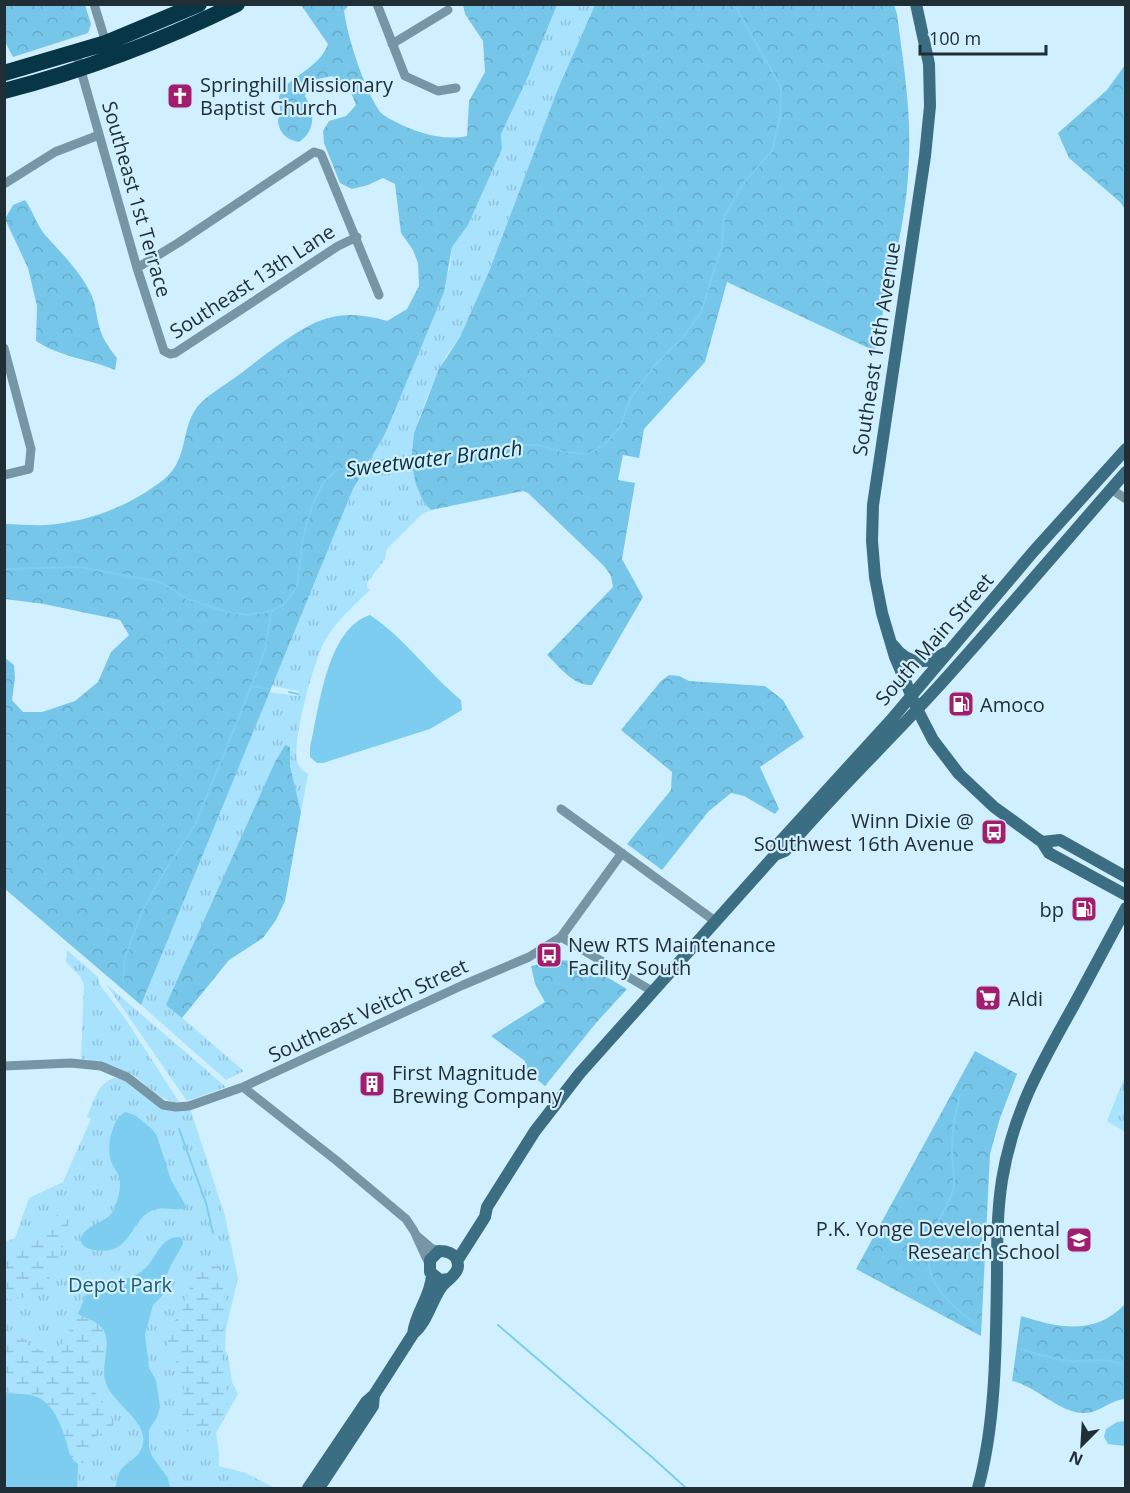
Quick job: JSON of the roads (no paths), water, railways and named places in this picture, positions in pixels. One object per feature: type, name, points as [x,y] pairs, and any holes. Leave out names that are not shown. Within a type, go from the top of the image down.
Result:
[{"type":"highway","points":[[4,73],[106,43],[199,4]]},
{"type":"highway","points":[[4,91],[81,69],[182,31],[237,4]]},
{"type":"main road","name":"Southeast 16th Avenue","points":[[916,4],[929,64],[930,106],[925,156],[873,505],[874,577],[882,613],[890,642],[911,696],[933,740],[959,774],[994,807],[1042,842],[1049,853],[1125,895]]},
{"type":"main road","name":"South Main Street","points":[[775,855],[777,845],[911,696],[1125,449]]},
{"type":"main road","name":"South Main Street","points":[[457,1261],[527,1143],[580,1072],[775,855],[785,851],[917,708],[1045,566],[1125,472]]},
{"type":"main road","points":[[1100,478],[1111,489]]},
{"type":"main road","points":[[1034,552],[1045,566]]},
{"type":"main road","points":[[890,642],[902,655],[914,662],[930,661],[951,649]]},
{"type":"main road","points":[[1042,842],[1060,840],[1125,877]]},
{"type":"main road","points":[[978,1488],[987,1450],[996,1347],[1002,1181],[1012,1135],[1023,1102],[1043,1059],[1125,909]]},
{"type":"main road","name":"South Main Street","points":[[442,1251],[459,1241],[478,1213],[487,1207]]},
{"type":"main road","points":[[308,1488],[366,1402],[374,1395],[412,1334],[421,1327],[440,1288],[457,1270],[457,1261],[453,1254],[442,1251],[432,1256],[427,1296],[414,1323],[412,1334]]},
{"type":"main road","points":[[430,1269],[440,1280],[448,1279]]},
{"type":"main road","points":[[319,1488],[373,1406],[374,1395]]},
{"type":"street","points":[[94,4],[106,43]]},
{"type":"street","points":[[377,4],[405,76],[438,91],[456,88]]},
{"type":"street","points":[[392,44],[448,10]]},
{"type":"street","name":"Southeast 1st Terrace","points":[[76,52],[137,268],[162,347],[167,353]]},
{"type":"street","points":[[4,184],[55,152],[99,135]]},
{"type":"street","points":[[137,268],[314,152],[321,154],[379,295]]},
{"type":"street","name":"Southeast 13th Lane","points":[[167,353],[175,353],[338,246],[357,237]]},
{"type":"street","points":[[4,348],[31,449],[29,469],[4,475]]},
{"type":"street","points":[[4,390],[15,388]]},
{"type":"street","points":[[1111,489],[1125,499]]},
{"type":"street","points":[[561,809],[715,921]]},
{"type":"street","points":[[622,854],[561,937],[652,991]]},
{"type":"street","name":"Southeast Veitch Street","points":[[4,1066],[71,1063],[100,1066],[127,1077],[168,1107],[185,1107],[243,1087],[528,957],[561,937]]},
{"type":"street","points":[[243,1087],[402,1216],[415,1235],[430,1269]]},
{"type":"street","points":[[415,1235],[431,1248],[442,1251]]},
{"type":"waterway","name":"Sweetwater Branch","points":[[4,569],[80,567],[160,582],[188,599],[224,611],[247,615],[271,611],[283,605],[297,587],[303,538],[312,506],[323,483],[335,471],[359,463],[501,445],[537,445],[565,452],[588,454],[605,444],[620,427],[630,399],[654,366],[684,336],[701,312],[722,246],[724,216],[745,181],[772,151],[780,117],[781,87],[734,4]]},
{"type":"waterway","points":[[123,982],[125,958],[141,914],[163,874],[195,825],[243,707],[265,650],[271,612]]},
{"type":"waterway","points":[[251,686],[269,689]]},
{"type":"waterway","points":[[289,692],[298,694]]},
{"type":"waterway","points":[[960,1094],[952,1139],[953,1192],[935,1228],[928,1258],[935,1284],[952,1305],[976,1324]]},
{"type":"waterway","points":[[179,1129],[206,1203],[213,1233]]},
{"type":"waterway","points":[[498,1325],[686,1488]]},
{"type":"waterway","points":[[1021,1349],[1060,1359],[1106,1360],[1126,1366]]},
{"type":"place","name":"Springhill Missionary Baptist Church","points":[[180,96]]},
{"type":"place","name":"Amoco","points":[[961,704]]},
{"type":"place","name":"Winn Dixie @ Southwest 16th Avenue","points":[[994,832]]},
{"type":"place","name":"bp","points":[[1084,909]]},
{"type":"place","name":"New RTS Maintenance Facility South","points":[[549,955]]},
{"type":"place","name":"Aldi","points":[[988,998]]},
{"type":"place","name":"First Magnitude Brewing Company","points":[[372,1084]]},
{"type":"place","name":"P.K. Yonge Developmental Research School","points":[[1079,1240]]},
{"type":"park label","name":"Depot Park","points":[[120,1284]]}]
